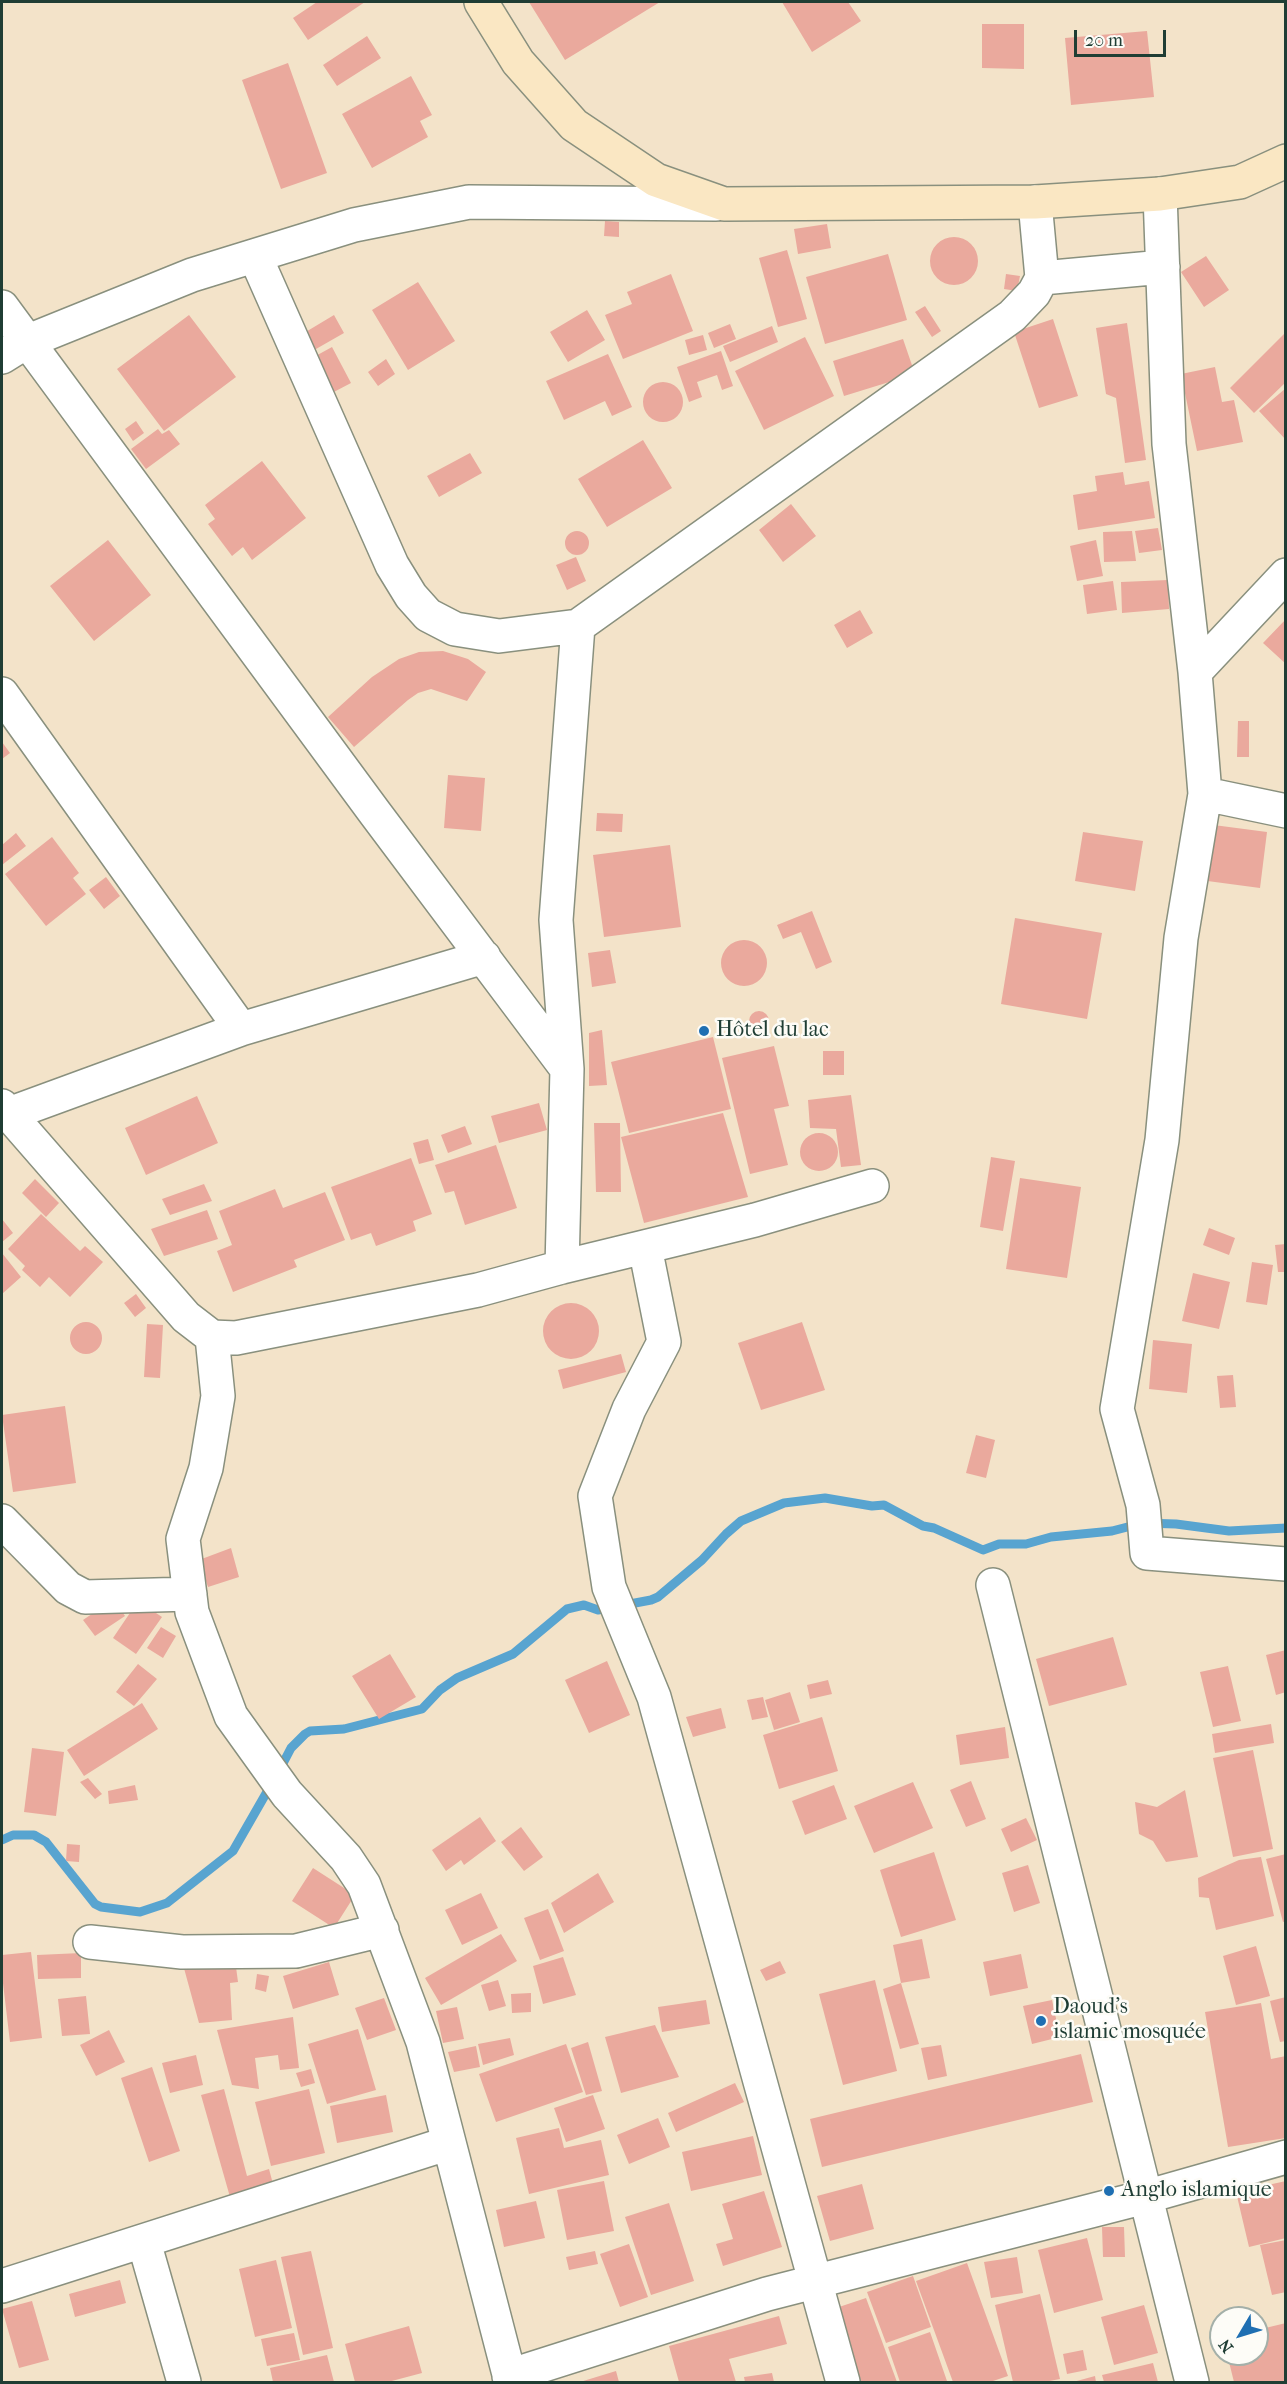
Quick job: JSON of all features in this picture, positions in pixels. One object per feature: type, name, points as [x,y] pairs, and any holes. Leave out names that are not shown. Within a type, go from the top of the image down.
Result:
[{"type":"street","points":[[481,2],[518,62],[574,124],[656,180],[724,204]]},
{"type":"street","points":[[14,349],[192,275],[354,225],[469,202],[724,204],[1035,202],[1160,194],[1240,182],[1286,161]]},
{"type":"street","points":[[1160,194],[1169,444],[1195,672],[1205,794],[1181,938],[1162,1140],[1117,1409],[1143,1505],[1147,1553],[1286,1564]]},
{"type":"street","points":[[255,256],[392,565],[411,596],[428,615],[455,629],[499,636],[578,626],[1012,316],[1034,292],[1042,278],[1035,202]]},
{"type":"street","points":[[1042,278],[1163,267]]},
{"type":"street","points":[[2,307],[14,349],[375,813],[567,1069]]},
{"type":"street","points":[[1195,672],[1286,574]]},
{"type":"street","points":[[562,1267],[567,1069],[556,920],[578,626]]},
{"type":"street","points":[[2,694],[241,1029]]},
{"type":"street","points":[[1205,794],[1286,811]]},
{"type":"street","points":[[484,957],[241,1029],[5,1110],[186,1317],[212,1337],[236,1338],[478,1290],[755,1220],[872,1186]]},
{"type":"street","points":[[645,1247],[664,1342],[629,1409],[595,1496],[609,1587],[654,1697],[843,2382]]},
{"type":"street","points":[[212,1337],[218,1396],[206,1468],[183,1539],[192,1612],[231,1716],[287,1794],[346,1858],[364,1885],[423,2042],[510,2379],[767,2294],[1145,2197],[1286,2157]]},
{"type":"street","points":[[2,1521],[68,1588],[85,1597],[190,1594]]},
{"type":"street","points":[[993,1585],[1192,2382]]},
{"type":"street","points":[[90,1942],[182,1952],[296,1951],[382,1930]]},
{"type":"street","points":[[2,2286],[449,2143]]},
{"type":"street","points":[[144,2242],[184,2382]]},
{"type":"building","points":[[317,2],[365,2],[308,40],[293,18]]},
{"type":"building","points":[[529,2],[660,2],[565,60]]},
{"type":"building","points":[[782,2],[848,2],[861,21],[812,52]]},
{"type":"building","points":[[982,24],[1024,24],[1024,69],[982,68]]},
{"type":"building","points":[[1147,31],[1154,97],[1071,105],[1065,38]]},
{"type":"building","points":[[367,36],[381,58],[337,86],[323,65]]},
{"type":"building","points":[[288,63],[327,173],[281,189],[242,80]]},
{"type":"building","points":[[411,76],[432,115],[420,121],[428,137],[372,168],[342,114]]},
{"type":"building","points":[[605,221],[619,222],[619,237],[604,236]]},
{"type":"building","points":[[827,224],[831,248],[798,254],[794,229]]},
{"type":"building","points":[[949,237],[959,237],[971,244],[978,256],[978,266],[971,278],[959,285],[949,285],[934,274],[930,266],[930,256],[941,241]]},
{"type":"building","points":[[787,250],[807,319],[778,327],[759,258]]},
{"type":"building","points":[[888,254],[907,320],[825,344],[806,277]]},
{"type":"building","points":[[1206,256],[1229,290],[1204,307],[1181,272]]},
{"type":"building","points":[[671,274],[693,331],[623,359],[605,315],[632,304],[627,292]]},
{"type":"building","points":[[1006,274],[1020,276],[1017,291],[1004,289]]},
{"type":"building","points":[[418,282],[455,341],[408,370],[372,310]]},
{"type":"building","points":[[925,306],[941,331],[932,337],[915,312]]},
{"type":"building","points":[[587,310],[605,340],[568,362],[550,332]]},
{"type":"building","points":[[189,315],[236,377],[164,431],[117,369]]},
{"type":"building","points":[[334,315],[344,333],[309,353],[299,336]]},
{"type":"building","points":[[1053,319],[1078,396],[1039,408],[1014,332]]},
{"type":"building","points":[[1127,323],[1146,460],[1125,463],[1116,398],[1106,394],[1096,328]]},
{"type":"building","points":[[730,324],[736,339],[714,348],[708,333]]},
{"type":"building","points":[[772,326],[778,342],[730,362],[723,346]]},
{"type":"building","points":[[1286,332],[1286,382],[1254,413],[1230,388]]},
{"type":"building","points":[[703,335],[707,350],[689,355],[685,340]]},
{"type":"building","points":[[805,337],[834,396],[764,430],[735,371]]},
{"type":"building","points":[[903,339],[915,374],[844,396],[833,361]]},
{"type":"building","points":[[332,347],[351,383],[330,394],[312,358]]},
{"type":"building","points":[[721,351],[733,386],[722,390],[717,375],[697,382],[702,397],[689,402],[677,367]]},
{"type":"building","points":[[608,354],[632,407],[612,416],[605,401],[564,420],[546,381]]},
{"type":"building","points":[[386,359],[395,374],[378,386],[368,372]]},
{"type":"building","points":[[1215,367],[1222,402],[1234,400],[1243,442],[1197,451],[1181,374]]},
{"type":"building","points":[[663,382],[677,388],[683,402],[677,416],[663,422],[649,416],[643,402],[649,388]]},
{"type":"building","points":[[1286,388],[1286,440],[1259,411]]},
{"type":"building","points":[[136,421],[144,433],[133,441],[125,429]]},
{"type":"building","points":[[158,429],[162,434],[169,430],[180,444],[146,469],[131,449]]},
{"type":"building","points":[[643,440],[672,488],[607,527],[578,479]]},
{"type":"building","points":[[470,453],[482,473],[439,497],[427,476]]},
{"type":"building","points":[[262,461],[306,518],[252,560],[243,547],[232,556],[208,524],[215,519],[205,505]]},
{"type":"building","points":[[1123,472],[1125,485],[1149,481],[1155,518],[1078,530],[1073,495],[1097,491],[1095,476]]},
{"type":"building","points":[[791,504],[816,536],[783,562],[759,530]]},
{"type":"building","points":[[1158,528],[1162,550],[1139,553],[1135,531]]},
{"type":"building","points":[[577,531],[582,532],[588,538],[588,548],[582,554],[577,555],[572,554],[566,548],[565,543],[566,538],[572,532]]},
{"type":"building","points":[[1132,531],[1136,561],[1104,562],[1103,532]]},
{"type":"building","points":[[108,540],[151,595],[94,641],[50,586]]},
{"type":"building","points":[[1096,540],[1103,576],[1077,581],[1070,546]]},
{"type":"building","points":[[576,557],[586,581],[567,590],[556,565]]},
{"type":"building","points":[[1168,580],[1169,609],[1122,613],[1121,582]]},
{"type":"building","points":[[1113,581],[1117,610],[1087,614],[1083,585]]},
{"type":"building","points":[[860,610],[873,633],[847,648],[834,625]]},
{"type":"building","points":[[1286,619],[1286,664],[1263,643]]},
{"type":"building","points":[[443,651],[468,659],[486,672],[467,701],[431,689],[418,693],[354,747],[328,717],[372,677],[399,659],[419,652]]},
{"type":"building","points":[[1238,721],[1249,721],[1249,757],[1237,757]]},
{"type":"building","points":[[2,742],[10,753],[2,759]]},
{"type":"building","points":[[448,775],[485,778],[481,831],[444,828]]},
{"type":"building","points":[[597,813],[623,814],[622,832],[596,831]]},
{"type":"building","points":[[1206,824],[1267,832],[1260,888],[1200,880]]},
{"type":"building","points":[[1083,832],[1143,841],[1135,891],[1075,881]]},
{"type":"building","points":[[16,833],[26,846],[2,865],[2,845]]},
{"type":"building","points":[[52,837],[79,873],[73,878],[86,894],[46,926],[5,874]]},
{"type":"building","points":[[670,845],[681,927],[604,937],[593,855]]},
{"type":"building","points":[[106,877],[120,896],[104,909],[89,890]]},
{"type":"building","points":[[812,911],[832,962],[816,969],[801,932],[783,939],[777,925]]},
{"type":"building","points":[[1015,918],[1102,933],[1087,1019],[1001,1004]]},
{"type":"building","points":[[744,940],[760,947],[767,963],[760,979],[744,986],[728,979],[721,963],[728,947]]},
{"type":"building","points":[[610,950],[616,983],[592,987],[588,953]]},
{"type":"building","points":[[759,1011],[766,1014],[769,1021],[766,1028],[759,1031],[752,1028],[749,1021],[752,1014]]},
{"type":"building","points":[[602,1030],[607,1085],[589,1086],[589,1033]]},
{"type":"building","points":[[713,1037],[731,1109],[629,1133],[611,1062]]},
{"type":"building","points":[[774,1046],[789,1106],[774,1109],[788,1165],[750,1174],[722,1058]]},
{"type":"building","points":[[823,1051],[844,1051],[844,1075],[823,1075]]},
{"type":"building","points":[[851,1095],[861,1165],[841,1167],[836,1129],[810,1128],[808,1100]]},
{"type":"building","points":[[197,1096],[218,1143],[146,1175],[125,1128]]},
{"type":"building","points":[[539,1103],[547,1130],[499,1143],[491,1116]]},
{"type":"building","points":[[723,1113],[748,1197],[644,1223],[621,1137]]},
{"type":"building","points":[[594,1123],[620,1123],[621,1192],[596,1192]]},
{"type":"building","points":[[465,1126],[472,1144],[448,1153],[441,1135]]},
{"type":"building","points":[[819,1133],[832,1139],[838,1152],[832,1165],[819,1171],[806,1165],[800,1152],[806,1139]]},
{"type":"building","points":[[428,1139],[434,1160],[419,1164],[413,1143]]},
{"type":"building","points":[[496,1145],[517,1208],[465,1225],[454,1191],[445,1193],[435,1165]]},
{"type":"building","points":[[991,1157],[1015,1161],[1003,1231],[980,1227]]},
{"type":"building","points":[[411,1158],[432,1214],[413,1221],[416,1231],[376,1246],[371,1233],[351,1240],[331,1187]]},
{"type":"building","points":[[1020,1178],[1081,1187],[1067,1278],[1006,1269]]},
{"type":"building","points":[[35,1179],[59,1203],[46,1217],[22,1193]]},
{"type":"building","points":[[204,1184],[212,1201],[170,1215],[162,1199]]},
{"type":"building","points":[[275,1189],[283,1208],[325,1192],[345,1240],[294,1260],[297,1267],[233,1292],[217,1251],[232,1245],[219,1211]]},
{"type":"building","points":[[207,1210],[218,1239],[164,1256],[151,1229]]},
{"type":"building","points":[[41,1214],[80,1251],[85,1246],[103,1262],[70,1297],[49,1277],[40,1287],[22,1270],[25,1266],[8,1249]]},
{"type":"building","points":[[2,1219],[13,1233],[2,1242]]},
{"type":"building","points":[[1209,1228],[1235,1238],[1229,1255],[1203,1245]]},
{"type":"building","points":[[1286,1244],[1286,1272],[1278,1272],[1275,1245]]},
{"type":"building","points":[[2,1253],[21,1277],[2,1294]]},
{"type":"building","points":[[1252,1262],[1273,1265],[1267,1305],[1246,1302]]},
{"type":"building","points":[[1193,1273],[1230,1282],[1219,1329],[1182,1321]]},
{"type":"building","points":[[136,1294],[146,1308],[135,1317],[124,1303]]},
{"type":"building","points":[[571,1303],[586,1308],[594,1316],[599,1331],[594,1346],[586,1354],[571,1359],[556,1354],[548,1346],[543,1331],[548,1316],[556,1308]]},
{"type":"building","points":[[86,1322],[97,1327],[102,1338],[97,1349],[86,1354],[75,1349],[70,1338],[75,1327]]},
{"type":"building","points":[[802,1322],[825,1390],[761,1410],[738,1343]]},
{"type":"building","points":[[147,1324],[163,1325],[160,1378],[144,1377]]},
{"type":"building","points":[[1153,1340],[1192,1344],[1187,1393],[1149,1389]]},
{"type":"building","points":[[621,1354],[626,1372],[563,1389],[558,1370]]},
{"type":"building","points":[[1233,1375],[1236,1407],[1220,1408],[1217,1376]]},
{"type":"building","points":[[65,1406],[76,1483],[13,1492],[2,1415]]},
{"type":"building","points":[[976,1435],[995,1440],[986,1478],[966,1473]]},
{"type":"building","points":[[231,1548],[239,1577],[208,1587],[199,1560]]},
{"type":"building","points":[[114,1599],[125,1616],[95,1636],[83,1620]]},
{"type":"building","points":[[138,1601],[162,1617],[136,1654],[113,1638]]},
{"type":"building","points":[[161,1627],[176,1636],[163,1658],[147,1648]]},
{"type":"building","points":[[1113,1637],[1127,1685],[1049,1706],[1036,1659]]},
{"type":"building","points":[[1286,1650],[1286,1692],[1276,1695],[1266,1655]]},
{"type":"building","points":[[390,1654],[416,1697],[379,1719],[352,1676]]},
{"type":"building","points":[[607,1661],[630,1715],[589,1733],[565,1680]]},
{"type":"building","points":[[138,1664],[157,1679],[134,1706],[116,1692]]},
{"type":"building","points":[[1228,1666],[1241,1721],[1213,1727],[1200,1672]]},
{"type":"building","points":[[828,1680],[832,1694],[810,1699],[807,1685]]},
{"type":"building","points":[[790,1692],[800,1722],[774,1730],[765,1700]]},
{"type":"building","points":[[763,1697],[768,1717],[752,1720],[747,1700]]},
{"type":"building","points":[[142,1703],[158,1729],[84,1776],[67,1750]]},
{"type":"building","points":[[721,1708],[726,1728],[693,1737],[686,1717]]},
{"type":"building","points":[[822,1717],[838,1771],[779,1789],[763,1735]]},
{"type":"building","points":[[1271,1724],[1274,1743],[1215,1753],[1212,1734]]},
{"type":"building","points":[[1005,1727],[1009,1758],[960,1765],[956,1735]]},
{"type":"building","points":[[32,1748],[64,1752],[56,1816],[24,1812]]},
{"type":"building","points":[[1253,1750],[1273,1849],[1233,1857],[1213,1758]]},
{"type":"building","points":[[88,1778],[102,1794],[95,1799],[80,1782]]},
{"type":"building","points":[[971,1781],[986,1819],[966,1827],[950,1790]]},
{"type":"building","points":[[913,1782],[933,1828],[874,1853],[854,1806]]},
{"type":"building","points":[[135,1785],[138,1800],[109,1804],[108,1791]]},
{"type":"building","points":[[834,1785],[847,1819],[805,1835],[792,1801]]},
{"type":"building","points":[[1185,1790],[1198,1857],[1166,1862],[1153,1841],[1139,1834],[1135,1802],[1157,1807]]},
{"type":"building","points":[[480,1817],[496,1841],[464,1865],[461,1860],[446,1871],[432,1850]]},
{"type":"building","points":[[1026,1818],[1037,1840],[1011,1852],[1001,1829]]},
{"type":"building","points":[[521,1827],[543,1857],[524,1871],[501,1842]]},
{"type":"building","points":[[67,1844],[80,1845],[79,1862],[66,1861]]},
{"type":"building","points":[[934,1852],[956,1920],[901,1937],[880,1870]]},
{"type":"building","points":[[1286,1854],[1286,1921],[1283,1922],[1266,1859]]},
{"type":"building","points":[[1261,1857],[1274,1916],[1216,1930],[1209,1898],[1199,1897],[1198,1878],[1239,1860]]},
{"type":"building","points":[[1028,1865],[1040,1903],[1014,1912],[1002,1873]]},
{"type":"building","points":[[313,1868],[355,1895],[334,1928],[292,1901]]},
{"type":"building","points":[[598,1873],[614,1902],[564,1933],[551,1903]]},
{"type":"building","points":[[481,1893],[498,1928],[462,1945],[445,1910]]},
{"type":"building","points":[[548,1909],[564,1951],[540,1960],[524,1918]]},
{"type":"building","points":[[501,1934],[517,1961],[441,2005],[425,1978]]},
{"type":"building","points":[[922,1939],[930,1978],[901,1983],[893,1945]]},
{"type":"building","points":[[1256,1946],[1270,1996],[1236,2005],[1223,1956]]},
{"type":"building","points":[[31,1952],[42,2038],[10,2042],[2,1975],[2,1955]]},
{"type":"building","points":[[81,1953],[81,1978],[38,1979],[37,1955]]},
{"type":"building","points":[[1021,1954],[1028,1988],[990,1996],[983,1962]]},
{"type":"building","points":[[563,1957],[576,1995],[543,2004],[533,1966]]},
{"type":"building","points":[[182,1961],[236,1967],[238,1982],[230,1983],[232,2020],[199,2023]]},
{"type":"building","points":[[780,1961],[786,1973],[766,1981],[760,1970]]},
{"type":"building","points":[[329,1962],[339,1995],[293,2009],[283,1976]]},
{"type":"building","points":[[257,1974],[269,1976],[266,1992],[255,1989]]},
{"type":"building","points":[[498,1980],[506,2006],[489,2011],[481,1985]]},
{"type":"building","points":[[875,1980],[897,2071],[843,2085],[819,1994]]},
{"type":"building","points":[[901,1983],[919,2044],[900,2049],[883,1989]]},
{"type":"building","points":[[531,1993],[531,2012],[512,2013],[511,1994]]},
{"type":"building","points":[[86,1996],[90,2034],[62,2036],[58,1999]]},
{"type":"building","points":[[1286,1997],[1286,2041],[1280,2042],[1270,2001]]},
{"type":"building","points":[[384,1998],[396,2030],[367,2040],[355,2008]]},
{"type":"building","points":[[706,2000],[710,2024],[662,2032],[658,2007]]},
{"type":"building","points":[[1052,2000],[1060,2037],[1032,2044],[1023,2006]]},
{"type":"building","points":[[1261,2003],[1271,2059],[1286,2056],[1286,2138],[1228,2147],[1205,2012]]},
{"type":"building","points":[[457,2007],[464,2039],[443,2043],[436,2011]]},
{"type":"building","points":[[293,2017],[299,2068],[280,2070],[278,2055],[255,2058],[259,2089],[232,2085],[217,2030]]},
{"type":"building","points":[[655,2025],[679,2077],[621,2093],[605,2037]]},
{"type":"building","points":[[358,2029],[376,2090],[327,2104],[308,2044]]},
{"type":"building","points":[[109,2030],[125,2062],[96,2076],[80,2045]]},
{"type":"building","points":[[510,2038],[514,2055],[483,2065],[478,2044]]},
{"type":"building","points":[[588,2042],[602,2091],[586,2095],[571,2048]]},
{"type":"building","points":[[566,2044],[583,2092],[496,2122],[479,2074]]},
{"type":"building","points":[[941,2045],[947,2076],[928,2080],[921,2048]]},
{"type":"building","points":[[476,2046],[480,2067],[454,2072],[448,2052]]},
{"type":"building","points":[[1081,2054],[1093,2102],[822,2167],[810,2119]]},
{"type":"building","points":[[196,2055],[203,2085],[170,2093],[162,2063]]},
{"type":"building","points":[[152,2067],[180,2151],[149,2162],[121,2078]]},
{"type":"building","points":[[311,2069],[315,2083],[301,2087],[296,2073]]},
{"type":"building","points":[[735,2083],[744,2102],[676,2132],[668,2113]]},
{"type":"building","points":[[224,2089],[247,2176],[269,2169],[273,2184],[230,2197],[201,2095]]},
{"type":"building","points":[[309,2089],[325,2153],[271,2166],[255,2102]]},
{"type":"building","points":[[386,2095],[393,2132],[337,2143],[330,2106]]},
{"type":"building","points":[[593,2095],[605,2129],[566,2142],[554,2108]]},
{"type":"building","points":[[658,2118],[670,2147],[629,2164],[617,2135]]},
{"type":"building","points":[[559,2128],[564,2148],[601,2140],[609,2175],[529,2194],[516,2138]]},
{"type":"building","points":[[753,2136],[762,2175],[691,2191],[682,2152]]},
{"type":"building","points":[[604,2181],[614,2231],[567,2240],[557,2190]]},
{"type":"building","points":[[1286,2181],[1286,2238],[1249,2247],[1236,2192]]},
{"type":"building","points":[[862,2184],[874,2229],[830,2241],[817,2196]]},
{"type":"building","points":[[764,2191],[782,2247],[723,2266],[716,2244],[733,2239],[722,2204]]},
{"type":"building","points":[[536,2201],[545,2238],[504,2247],[496,2210]]},
{"type":"building","points":[[669,2203],[694,2281],[651,2295],[625,2217]]},
{"type":"building","points":[[1102,2227],[1124,2227],[1125,2257],[1103,2257]]},
{"type":"building","points":[[1087,2238],[1103,2300],[1054,2313],[1038,2250]]},
{"type":"building","points":[[1286,2240],[1286,2292],[1272,2295],[1260,2245]]},
{"type":"building","points":[[629,2244],[648,2297],[620,2307],[600,2254]]},
{"type":"building","points":[[311,2251],[333,2348],[303,2355],[281,2257]]},
{"type":"building","points":[[595,2251],[598,2264],[569,2270],[566,2257]]},
{"type":"building","points":[[1017,2257],[1023,2293],[991,2298],[984,2262]]},
{"type":"building","points":[[276,2260],[292,2328],[255,2337],[239,2269]]},
{"type":"building","points":[[967,2263],[1008,2376],[990,2382],[953,2382],[916,2281]]},
{"type":"building","points":[[913,2276],[931,2327],[886,2343],[867,2292]]},
{"type":"building","points":[[120,2280],[126,2303],[75,2317],[69,2294]]},
{"type":"building","points":[[1040,2294],[1060,2379],[1044,2382],[1013,2382],[995,2305]]},
{"type":"building","points":[[866,2298],[897,2382],[859,2382],[833,2309]]},
{"type":"building","points":[[32,2301],[49,2360],[19,2368],[2,2309]]},
{"type":"building","points":[[1144,2305],[1158,2353],[1114,2365],[1101,2317]]},
{"type":"building","points":[[779,2316],[787,2344],[729,2359],[736,2382],[679,2382],[669,2346]]},
{"type":"building","points":[[1286,2323],[1286,2382],[1234,2382],[1230,2366],[1269,2366],[1269,2327]]},
{"type":"building","points":[[409,2326],[422,2373],[388,2382],[355,2382],[345,2344]]},
{"type":"building","points":[[930,2332],[947,2381],[900,2382],[888,2347]]},
{"type":"building","points":[[294,2333],[300,2360],[267,2366],[261,2339]]},
{"type":"building","points":[[1083,2350],[1087,2370],[1067,2374],[1063,2354]]},
{"type":"building","points":[[327,2355],[334,2382],[273,2382],[270,2368]]},
{"type":"building","points":[[1153,2363],[1158,2382],[1104,2382],[1102,2375]]},
{"type":"building","points":[[616,2371],[619,2382],[580,2382]]},
{"type":"building","points":[[772,2373],[774,2382],[745,2382],[744,2377]]},
{"type":"building","points":[[1095,2376],[1096,2382],[1073,2382]]},
{"type":"waterway","points":[[279,1771],[291,1748],[310,1731],[344,1729],[422,1709],[440,1690],[457,1678],[513,1654],[567,1609],[584,1605],[598,1610],[658,1597],[702,1560],[741,1521],[784,1503],[825,1498],[872,1506],[884,1505],[923,1526],[934,1528],[983,1550],[999,1544],[1026,1544],[1051,1537],[1112,1531],[1143,1523],[1176,1524],[1229,1531],[1286,1528]]},
{"type":"waterway","points":[[2,1840],[13,1835],[34,1835],[46,1842],[95,1904],[101,1907],[140,1912],[167,1903],[233,1851],[272,1783]]},
{"type":"place","name":"Hôtel du lac","points":[[704,1031]]},
{"type":"place","name":"Daoud's islamic mosquée","points":[[1041,2021]]},
{"type":"place","name":"Anglo islamique","points":[[1109,2191]]}]
